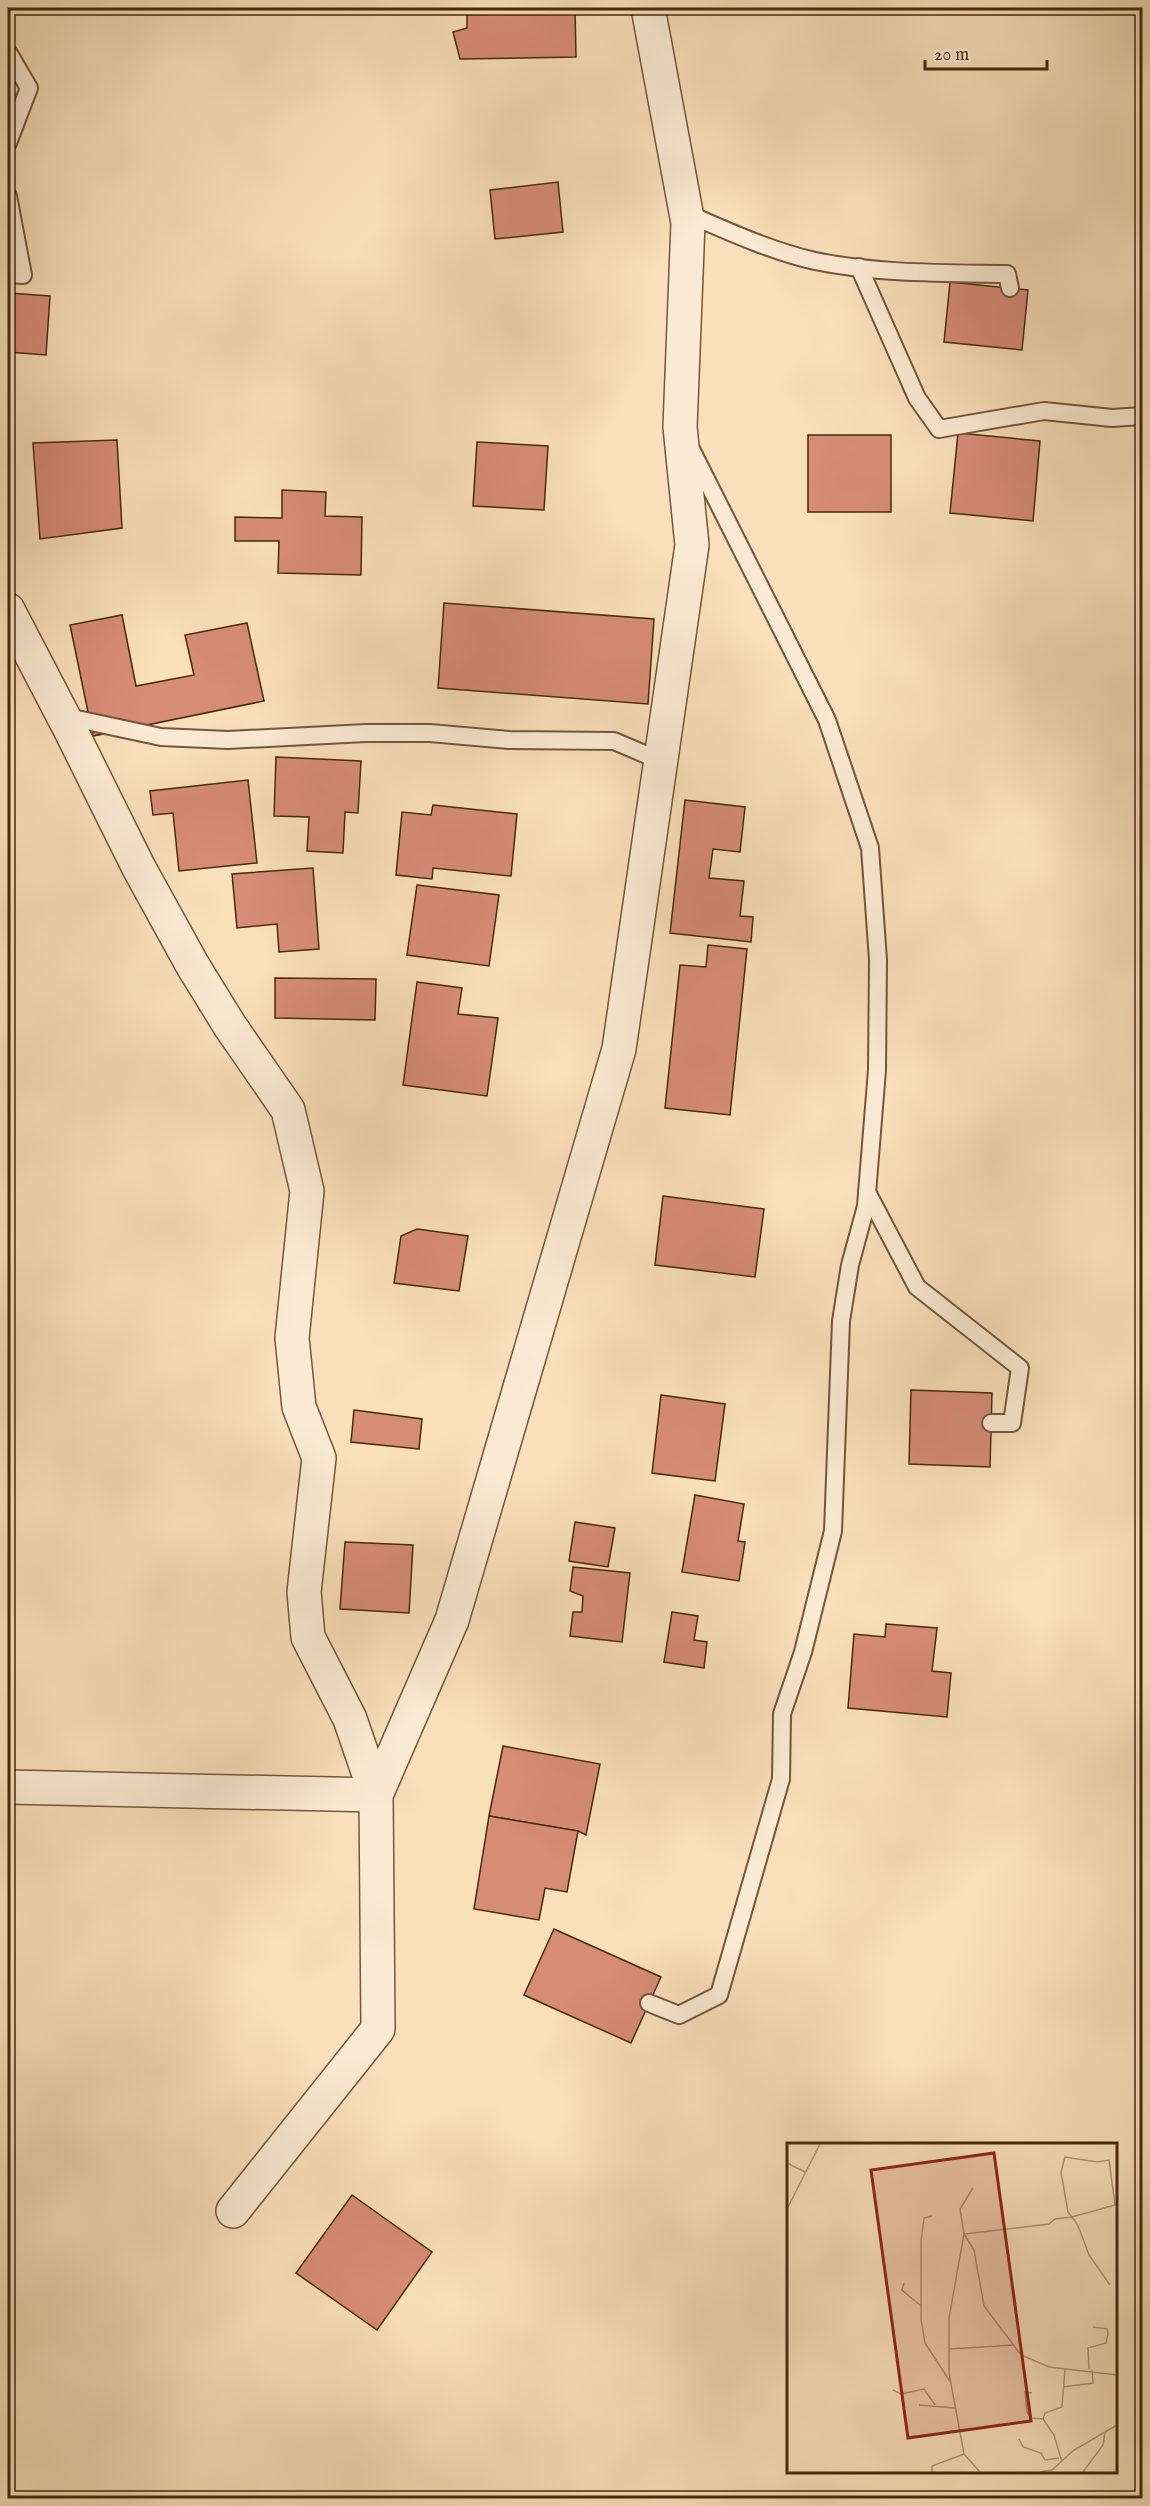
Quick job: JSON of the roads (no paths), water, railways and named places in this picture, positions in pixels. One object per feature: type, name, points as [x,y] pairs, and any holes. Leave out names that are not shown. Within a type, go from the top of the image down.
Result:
[{"type":"street","points":[[376,1795],[452,1620],[619,1049],[692,545],[680,427],[688,223],[648,8]]},
{"type":"street","points":[[8,610],[139,868],[193,966],[230,1026],[288,1110],[307,1191],[292,1338],[299,1407],[319,1458],[304,1592],[308,1637],[350,1719],[376,1795],[378,2029],[233,2211]]},
{"type":"street","points":[[8,1787],[376,1795]]},
{"type":"lane","points":[[8,52],[29,88],[8,143]]},
{"type":"lane","points":[[8,196],[23,275],[8,274]]},
{"type":"lane","points":[[686,213],[738,236],[814,261],[897,272],[1007,274],[1010,288]]},
{"type":"lane","points":[[860,267],[917,398],[939,429],[1044,411],[1112,418],[1143,416]]},
{"type":"lane","points":[[649,2003],[679,2015],[719,1995],[781,1779],[782,1714],[803,1652],[833,1531],[841,1321],[850,1265],[867,1192],[878,1059],[878,960],[870,848],[827,720],[680,427]]},
{"type":"lane","points":[[63,716],[162,737],[217,740],[366,733],[430,733],[509,740],[614,741],[661,761]]},
{"type":"lane","points":[[867,1192],[917,1287],[1020,1368],[1012,1423],[992,1423]]}]
